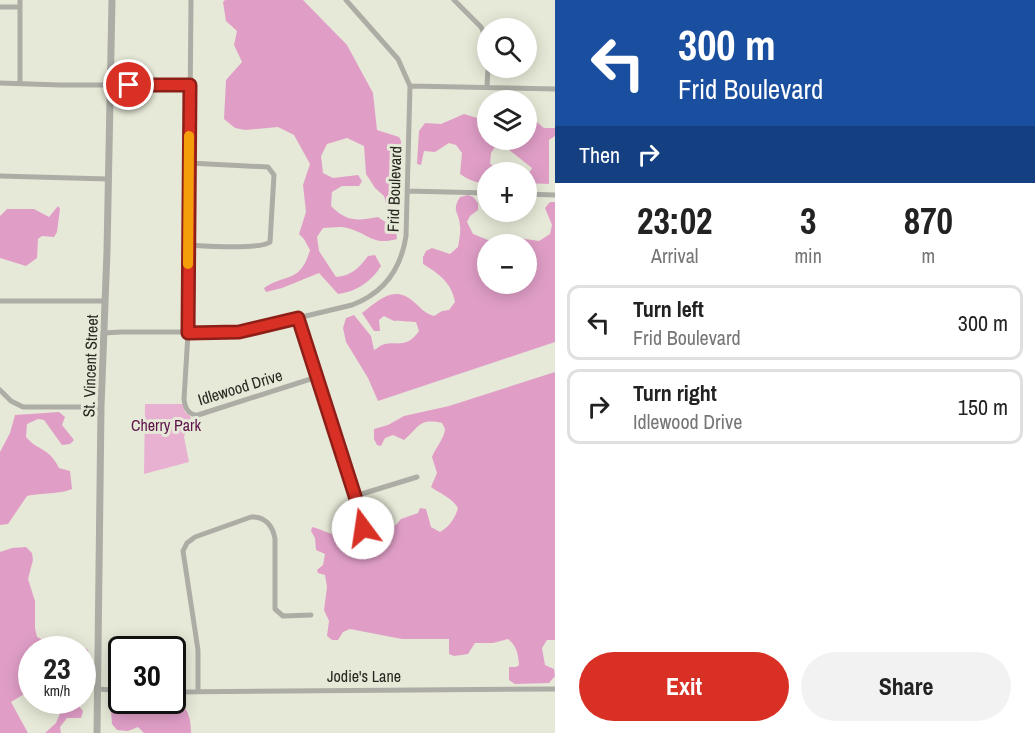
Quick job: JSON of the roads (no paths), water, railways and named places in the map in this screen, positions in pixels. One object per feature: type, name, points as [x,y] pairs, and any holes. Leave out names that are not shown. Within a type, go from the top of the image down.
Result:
[{"type":"street","points":[[20,0],[20,83]]},
{"type":"street","name":"St. Vincent Street","points":[[97,733],[101,407],[112,0]]},
{"type":"street","name":"Idlewood Drive","points":[[191,0],[188,333],[184,403],[188,411],[194,415],[317,377]]},
{"type":"street","name":"Frid Boulevard","points":[[104,333],[239,332],[359,303],[386,283],[397,268],[405,248],[410,86],[394,54],[346,0]]},
{"type":"street","points":[[454,0],[477,23]]},
{"type":"street","points":[[0,7],[19,7]]},
{"type":"street","points":[[487,78],[487,87]]},
{"type":"street","points":[[0,83],[190,85]]},
{"type":"street","points":[[410,86],[555,89]]},
{"type":"street","points":[[189,163],[256,165],[268,167],[274,175],[270,242],[266,245],[254,246],[189,245]]},
{"type":"street","points":[[0,176],[108,179]]},
{"type":"street","points":[[407,192],[477,193]]},
{"type":"street","points":[[537,194],[555,195]]},
{"type":"street","points":[[0,301],[105,301]]},
{"type":"street","points":[[298,318],[355,496],[363,528]]},
{"type":"street","points":[[0,390],[11,401],[23,407],[101,407]]},
{"type":"street","points":[[355,496],[417,477]]},
{"type":"street","points":[[198,691],[198,650],[184,554],[185,545],[189,540],[251,517],[258,516],[264,519],[273,530],[275,539],[275,609],[283,616],[311,615]]},
{"type":"street","points":[[99,689],[108,690]]},
{"type":"street","name":"Jodie's Lane","points":[[186,691],[555,689]]},
{"type":"park label","name":"Cherry Park","points":[[166,425]]}]
